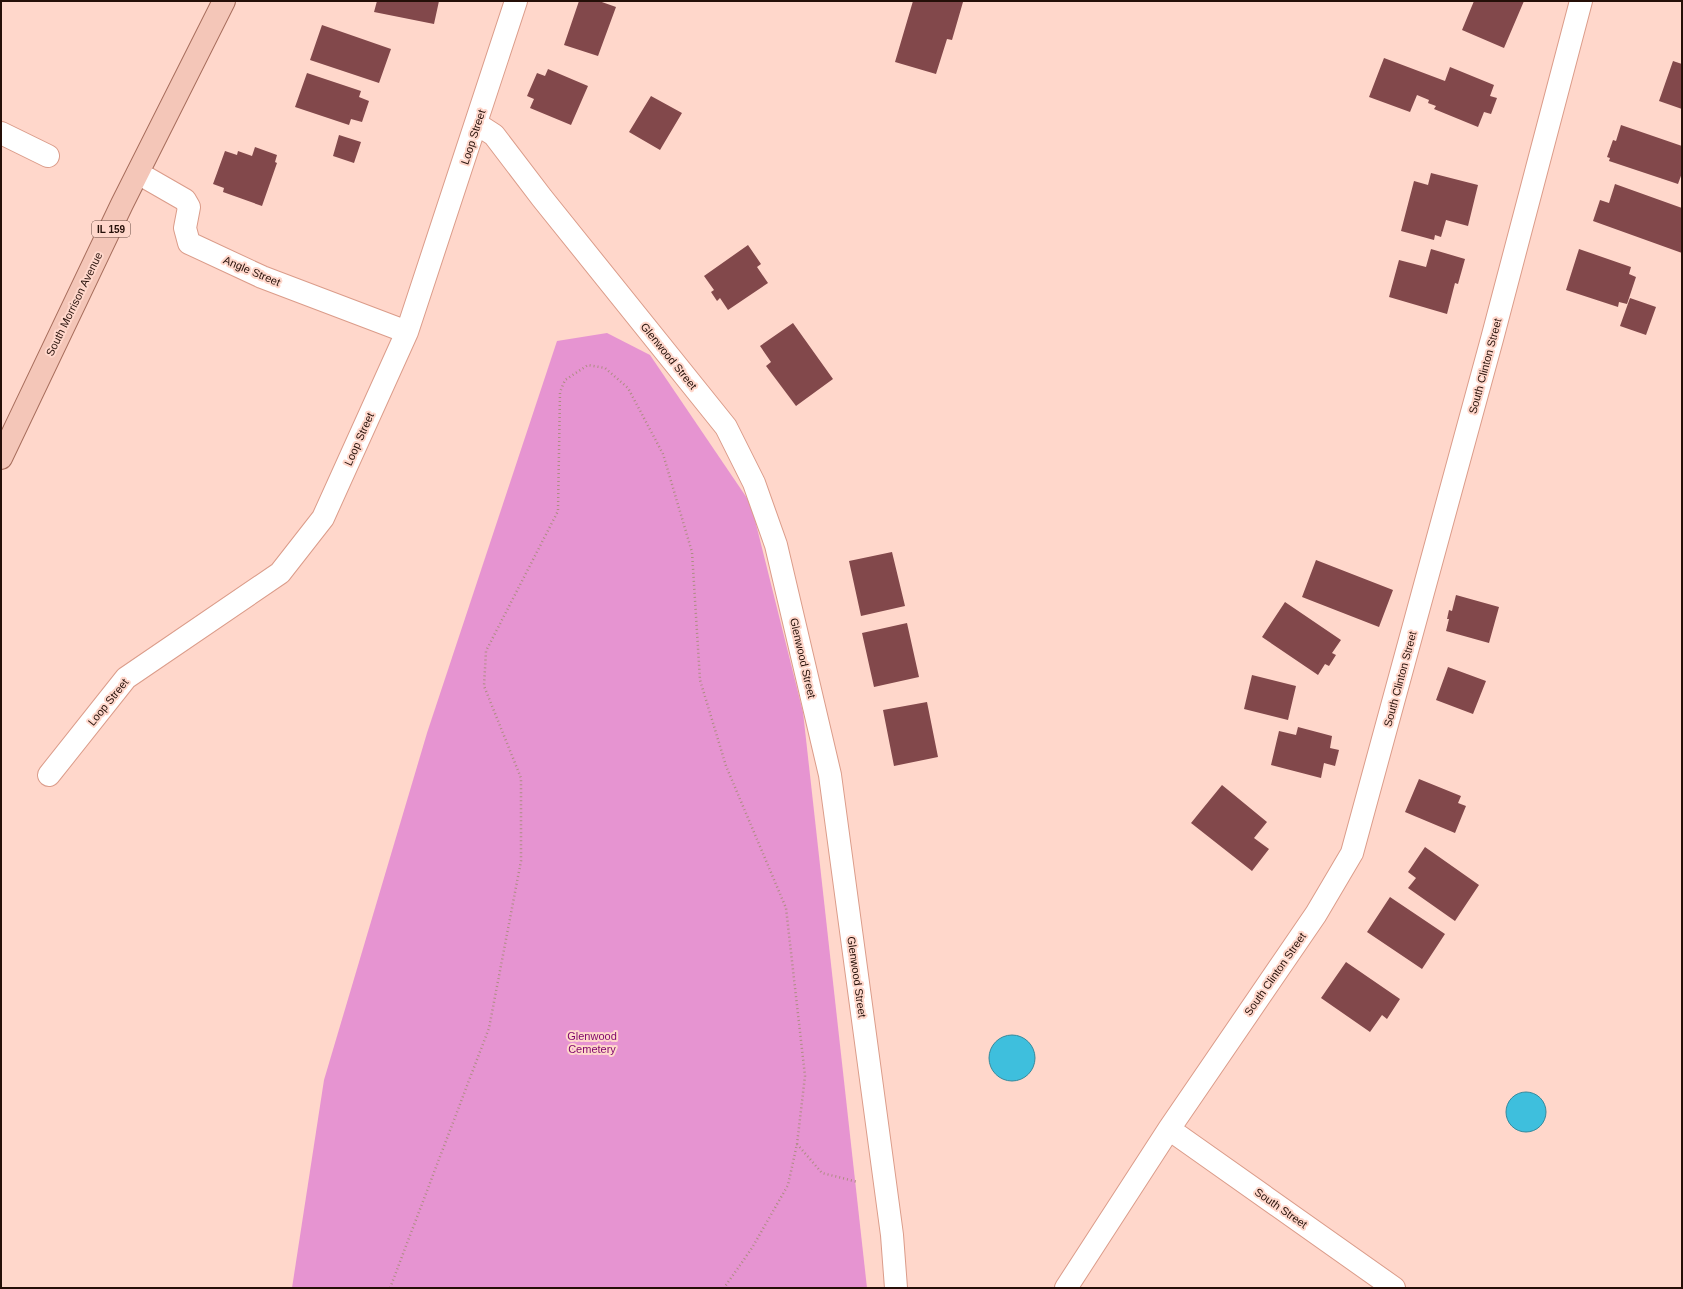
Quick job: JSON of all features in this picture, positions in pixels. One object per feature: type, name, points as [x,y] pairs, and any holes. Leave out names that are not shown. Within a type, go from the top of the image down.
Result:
[{"type":"main road","name":"South Morrison Avenue","points":[[1,458],[138,173],[224,1]]},
{"type":"street","name":"Loop Street","points":[[49,775],[126,678],[280,573],[323,518],[407,332],[477,124],[516,1]]},
{"type":"street","name":"South Clinton Street","points":[[1066,1288],[1169,1129],[1316,914],[1352,853],[1492,339],[1581,1]]},
{"type":"street","name":"Glenwood Street","points":[[477,124],[494,135],[542,198],[726,427],[754,483],[776,544],[830,775],[892,1235],[896,1288]]},
{"type":"street","points":[[1,133],[48,156]]},
{"type":"street","name":"Angle Street","points":[[138,173],[185,200],[189,207],[185,228],[190,243],[262,277],[407,332]]},
{"type":"street","name":"South Street","points":[[1169,1129],[1394,1288]]},
{"type":"path","points":[[390,1288],[489,1028],[521,861],[521,778],[484,686],[486,651],[558,511],[560,392],[565,380],[588,365],[605,368],[628,388],[664,454],[692,552],[700,680],[726,766],[786,908],[805,1076],[797,1144],[788,1185],[752,1248],[724,1288]]},
{"type":"path","points":[[797,1144],[822,1173],[885,1188]]},
{"type":"green space","name":"Glenwood Cemetery","points":[[607,333],[650,355],[751,504],[803,712],[867,1288],[292,1288],[324,1080],[427,733],[557,341]]},
{"type":"water","points":[[1008,1035],[1016,1035],[1025,1039],[1031,1045],[1035,1058],[1031,1071],[1025,1077],[1016,1081],[1008,1081],[999,1077],[993,1071],[989,1062],[989,1054],[993,1045],[999,1039]]},
{"type":"water","points":[[1526,1092],[1534,1094],[1540,1098],[1544,1104],[1546,1112],[1544,1120],[1540,1126],[1534,1130],[1526,1132],[1518,1130],[1512,1126],[1508,1120],[1506,1112],[1508,1104],[1512,1098],[1518,1094]]},
{"type":"building","points":[[377,1],[439,1],[434,24],[374,12]]},
{"type":"building","points":[[579,1],[599,1],[616,7],[598,56],[564,45]]},
{"type":"building","points":[[913,1],[963,2],[952,40],[947,39],[936,74],[895,62]]},
{"type":"building","points":[[1474,1],[1524,1],[1504,48],[1462,30]]},
{"type":"building","points":[[322,25],[391,49],[379,83],[310,60]]},
{"type":"building","points":[[1384,58],[1445,81],[1450,67],[1494,85],[1490,96],[1497,98],[1491,114],[1484,112],[1478,127],[1434,109],[1436,106],[1428,103],[1429,100],[1417,95],[1410,112],[1369,97]]},
{"type":"building","points":[[1673,61],[1682,64],[1682,109],[1659,101]]},
{"type":"building","points":[[548,69],[588,86],[571,125],[530,108],[534,99],[527,96],[537,73],[545,76]]},
{"type":"building","points":[[307,73],[361,91],[359,97],[369,101],[362,122],[351,119],[349,125],[295,107]]},
{"type":"building","points":[[651,96],[682,113],[660,150],[629,132]]},
{"type":"building","points":[[1621,125],[1682,146],[1682,173],[1678,184],[1609,161],[1610,158],[1607,157],[1613,140],[1616,141]]},
{"type":"building","points":[[339,135],[361,142],[354,163],[333,156]]},
{"type":"building","points":[[255,147],[277,155],[275,162],[277,163],[262,206],[223,192],[224,188],[213,184],[225,151],[237,155],[238,151],[252,156]]},
{"type":"building","points":[[1431,173],[1478,185],[1468,226],[1446,220],[1441,237],[1435,235],[1434,240],[1401,231],[1414,181],[1428,185]]},
{"type":"building","points":[[1615,184],[1682,208],[1682,253],[1593,221],[1600,200],[1609,203]]},
{"type":"building","points":[[748,245],[761,264],[757,267],[768,283],[728,310],[720,298],[717,301],[711,292],[714,290],[704,276]]},
{"type":"building","points":[[1431,249],[1465,259],[1458,284],[1455,283],[1447,314],[1389,297],[1399,260],[1426,267]]},
{"type":"building","points":[[1579,249],[1631,267],[1629,274],[1636,277],[1627,304],[1619,302],[1618,307],[1566,290]]},
{"type":"building","points":[[1630,298],[1656,307],[1646,335],[1620,326]]},
{"type":"building","points":[[793,323],[833,379],[796,406],[766,366],[771,362],[760,346]]},
{"type":"building","points":[[892,552],[905,606],[861,616],[849,561]]},
{"type":"building","points":[[1316,560],[1393,590],[1379,627],[1302,597]]},
{"type":"building","points":[[1456,595],[1499,607],[1489,643],[1446,631],[1449,619],[1447,619],[1449,610],[1452,611]]},
{"type":"building","points":[[1285,602],[1341,640],[1332,653],[1336,655],[1329,666],[1325,664],[1318,675],[1262,637]]},
{"type":"building","points":[[907,623],[919,677],[874,687],[862,633]]},
{"type":"building","points":[[1448,667],[1486,681],[1473,714],[1436,700]]},
{"type":"building","points":[[1252,675],[1296,686],[1288,720],[1244,709]]},
{"type":"building","points":[[927,702],[938,757],[894,766],[883,710]]},
{"type":"building","points":[[1298,727],[1332,736],[1330,748],[1339,750],[1335,766],[1324,763],[1321,778],[1271,765],[1279,731],[1296,735]]},
{"type":"building","points":[[1419,779],[1461,796],[1458,803],[1466,806],[1455,833],[1405,812]]},
{"type":"building","points":[[1222,785],[1267,822],[1254,838],[1269,849],[1252,871],[1191,823]]},
{"type":"building","points":[[1425,847],[1479,885],[1455,921],[1408,888],[1416,878],[1408,872]]},
{"type":"building","points":[[1390,897],[1445,934],[1422,969],[1367,932]]},
{"type":"building","points":[[1346,962],[1400,999],[1387,1019],[1382,1015],[1370,1032],[1321,998]]}]
